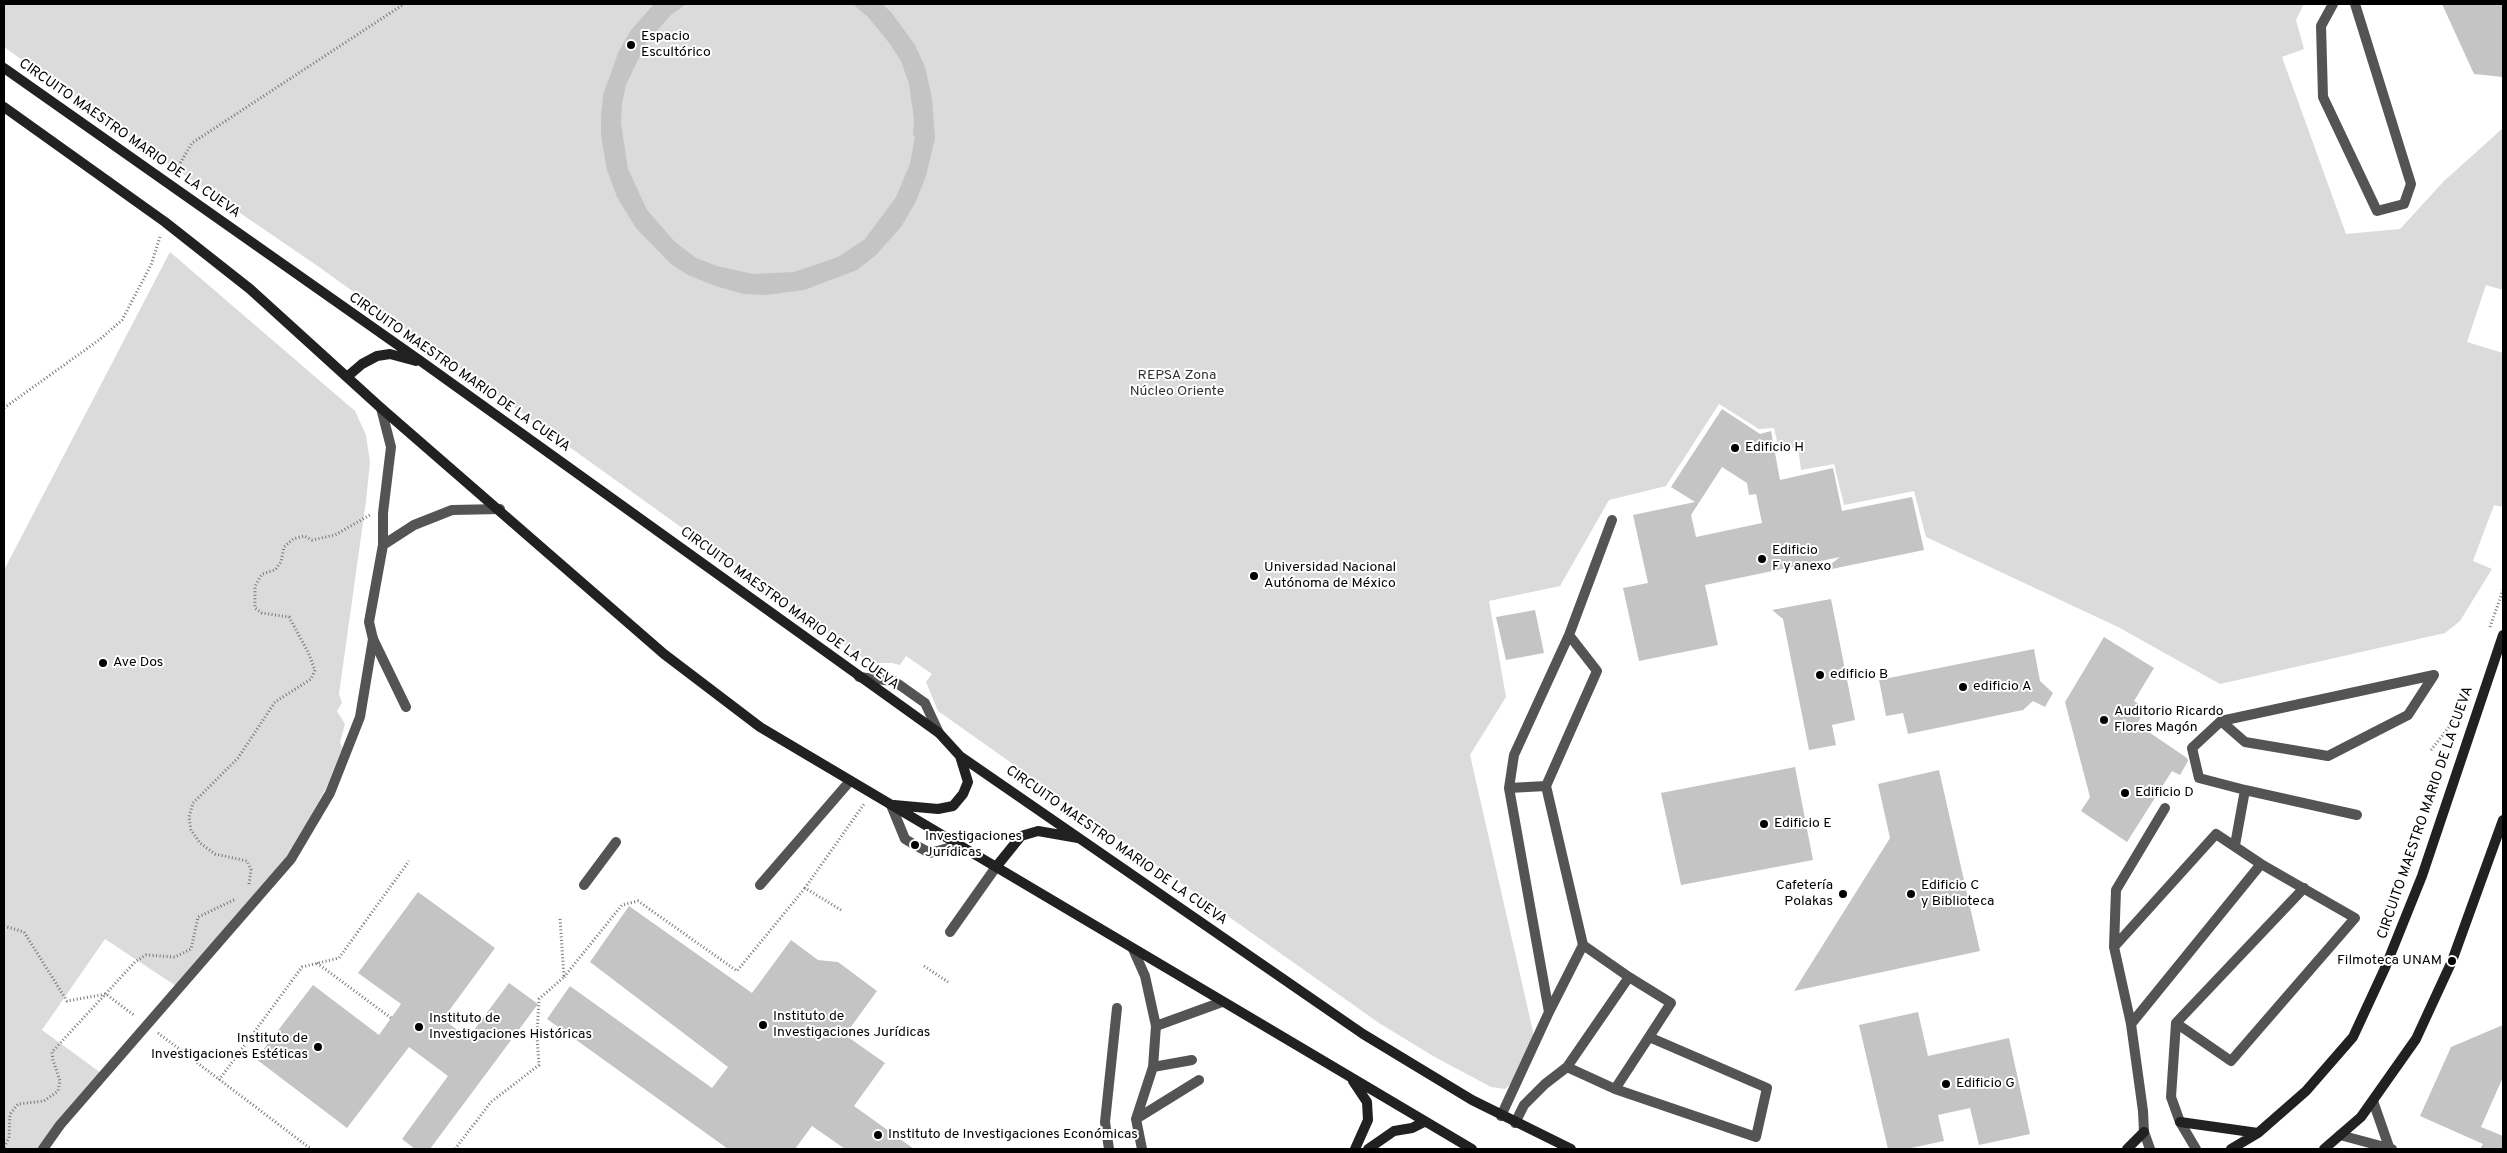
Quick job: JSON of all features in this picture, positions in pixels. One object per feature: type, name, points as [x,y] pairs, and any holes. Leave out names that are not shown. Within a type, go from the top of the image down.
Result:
[{"type":"street","points":[[2332,4],[2321,26],[2323,96],[2377,211],[2404,204],[2411,184],[2355,4]]},
{"type":"street","name":"CIRCUITO MAESTRO MARIO DE LA CUEVA","points":[[4,68],[422,362],[940,734],[960,756],[1363,1034],[1501,1116],[1571,1149]]},
{"type":"street","points":[[4,107],[165,222],[250,289],[382,408],[664,654],[760,727],[1472,1149]]},
{"type":"street","points":[[348,376],[362,364],[377,356],[390,354],[422,362]]},
{"type":"street","points":[[382,408],[391,447],[384,505],[383,545],[369,622],[373,638],[406,707]]},
{"type":"street","points":[[383,545],[414,525],[452,510],[500,509]]},
{"type":"street","points":[[1549,1012],[1509,788],[1514,755],[1569,635],[1612,520]]},
{"type":"street","points":[[1501,1116],[1549,1012],[1583,945],[1546,786],[1597,671],[1569,635]]},
{"type":"street","name":"CIRCUITO MAESTRO MARIO DE LA CUEVA","points":[[2231,1149],[2258,1134],[2306,1091],[2353,1037],[2386,968],[2422,876],[2503,635]]},
{"type":"street","points":[[43,1149],[60,1126],[291,859],[330,793],[360,717],[373,638]]},
{"type":"street","points":[[2221,721],[2245,742],[2328,756],[2408,715],[2434,675],[2221,721],[2192,748],[2199,778],[2358,815]]},
{"type":"street","points":[[859,677],[894,681],[925,703],[940,734]]},
{"type":"street","points":[[891,805],[938,809],[953,806],[963,794],[968,782],[960,756]]},
{"type":"street","points":[[760,885],[850,781]]},
{"type":"street","points":[[1509,788],[1546,786]]},
{"type":"street","points":[[2235,845],[2245,790]]},
{"type":"street","points":[[891,805],[905,839],[930,853],[959,846]]},
{"type":"street","points":[[2150,1149],[2144,1132],[2143,1111],[2131,1024],[2114,947],[2116,890],[2165,808]]},
{"type":"street","points":[[2324,1149],[2361,1117],[2420,1031],[2452,961],[2503,820]]},
{"type":"street","points":[[950,932],[996,867],[1021,836],[1038,831],[1053,832],[1084,840]]},
{"type":"street","points":[[2114,947],[2216,834],[2261,864],[2355,918],[2231,1060],[2176,1023]]},
{"type":"street","points":[[584,885],[616,842]]},
{"type":"street","points":[[2131,1024],[2261,864]]},
{"type":"street","points":[[2196,1149],[2180,1122],[2171,1097],[2176,1023],[2304,888]]},
{"type":"street","points":[[1583,945],[1628,977],[1671,1003],[1615,1089]]},
{"type":"street","points":[[1133,949],[1145,976],[1156,1026],[1153,1067],[1136,1119],[1142,1149]]},
{"type":"street","points":[[1515,1123],[1524,1105],[1545,1084],[1567,1067],[1628,977]]},
{"type":"street","points":[[1156,1026],[1222,1002]]},
{"type":"street","points":[[1108,1149],[1105,1122],[1117,1008]]},
{"type":"street","points":[[1567,1067],[1615,1089],[1756,1137],[1767,1088],[1649,1037]]},
{"type":"street","points":[[1153,1067],[1192,1060]]},
{"type":"street","points":[[1352,1078],[1367,1102],[1368,1120],[1355,1149]]},
{"type":"street","points":[[1136,1119],[1199,1080]]},
{"type":"street","points":[[2373,1101],[2391,1148]]},
{"type":"street","points":[[1368,1149],[1394,1131],[1412,1128],[1424,1122]]},
{"type":"street","points":[[2180,1122],[2258,1134]]},
{"type":"street","points":[[2126,1149],[2144,1132]]},
{"type":"street","points":[[2340,1135],[2391,1148]]},
{"type":"path","points":[[170,186],[176,169],[192,143],[404,4]]},
{"type":"path","points":[[4,408],[99,340],[122,320],[151,265],[165,222]]},
{"type":"path","points":[[247,890],[251,870],[247,861],[215,854],[200,843],[191,830],[190,817],[193,803],[238,758],[275,702],[312,679],[315,670],[308,652],[289,617],[262,613],[255,608],[255,586],[262,574],[274,570],[281,562],[284,546],[293,540],[304,536],[312,540],[335,536],[360,523],[384,505]]},
{"type":"path","points":[[2486,637],[2503,590]]},
{"type":"path","points":[[2431,750],[2459,715],[2462,707]]},
{"type":"path","points":[[455,1149],[491,1102],[539,1065],[537,1036],[539,999],[564,977],[622,905],[638,901],[737,971],[805,888],[871,793]]},
{"type":"path","points":[[220,1080],[302,967],[339,958],[409,861]]},
{"type":"path","points":[[805,888],[841,910]]},
{"type":"path","points":[[4,1147],[9,1138],[10,1114],[18,1104],[44,1101],[58,1091],[60,1081],[52,1060],[52,1052],[135,962],[146,955],[175,957],[191,949],[198,917],[244,895]]},
{"type":"path","points":[[560,918],[564,977]]},
{"type":"path","points":[[317,963],[391,1018]]},
{"type":"path","points":[[924,966],[948,982]]},
{"type":"green space","name":"REPSA Zona Núcleo Oriente","points":[[4,4],[2304,4],[2296,20],[2304,49],[2282,57],[2346,234],[2400,229],[2444,181],[2503,128],[2503,290],[2486,285],[2467,342],[2503,353],[2503,507],[2494,505],[2473,561],[2492,569],[2460,621],[2445,633],[2220,684],[2118,627],[1926,537],[1914,491],[1844,505],[1834,464],[1801,470],[1798,447],[1779,450],[1774,428],[1759,429],[1719,404],[1666,486],[1609,500],[1560,586],[1489,601],[1506,697],[1470,755],[1534,1036],[1512,1083],[1505,1089],[1491,1087],[1433,1056],[1379,1023],[938,711],[926,682],[932,674],[906,656],[900,665],[870,663],[319,267],[164,161],[4,47]]},
{"type":"green space","points":[[170,252],[355,411],[366,435],[370,462],[366,501],[339,694],[342,703],[337,711],[345,724],[340,742],[342,748],[327,786],[288,858],[176,986],[105,939],[42,1030],[101,1073],[58,1121],[37,1149],[4,1149],[4,570]]},
{"type":"building","points":[[654,4],[686,4],[671,15],[646,43],[626,85],[621,123],[628,169],[647,210],[675,242],[696,258],[717,266],[753,274],[794,272],[838,257],[865,239],[896,197],[910,164],[915,136],[913,135],[914,119],[909,84],[901,61],[890,44],[868,17],[853,4],[882,4],[891,12],[915,45],[925,67],[932,98],[935,138],[926,176],[915,203],[901,227],[876,255],[857,270],[804,290],[766,295],[744,294],[715,286],[688,275],[671,264],[636,228],[617,197],[607,170],[601,136],[601,117],[603,95],[618,53],[631,30]]},
{"type":"building","points":[[2442,4],[2503,4],[2503,77],[2474,74]]},
{"type":"building","name":"Edificio F y anexo","points":[[1722,409],[1760,434],[1771,431],[1780,480],[1833,468],[1842,511],[1912,497],[1924,550],[1822,571],[1840,557],[1705,585],[1718,645],[1639,661],[1623,588],[1648,583],[1633,515],[1695,502],[1671,487]],"holes":[[[1722,467],[1747,483],[1749,495],[1756,494],[1762,523],[1696,537],[1691,515]]]},
{"type":"building","name":"edificio B","points":[[1831,599],[1855,720],[1832,725],[1836,745],[1809,750],[1783,619],[1772,610]]},
{"type":"building","points":[[1535,610],[1544,653],[1506,660],[1496,617]]},
{"type":"building","points":[[2104,637],[2154,668],[2134,701],[2146,708],[2137,724],[2187,758],[2188,761],[2180,775],[2172,771],[2127,842],[2081,811],[2090,797],[2065,702]]},
{"type":"building","name":"edificio A","points":[[2034,649],[2040,681],[2053,693],[2045,707],[2033,701],[2023,710],[1908,734],[1903,713],[1886,716],[1879,680]]},
{"type":"building","name":"Edificio E","points":[[1795,767],[1813,860],[1681,885],[1661,793]]},
{"type":"building","name":"Edificio C y Biblioteca","points":[[1939,770],[1980,951],[1794,991],[1890,838],[1878,784]]},
{"type":"building","name":"Instituto de Investigaciones Históricas","points":[[418,892],[495,948],[443,1019],[468,1038],[509,983],[538,1004],[430,1149],[415,1149],[402,1139],[448,1076],[409,1047],[347,1128],[256,1059],[313,985],[379,1035],[401,1004],[358,973]]},
{"type":"building","name":"Instituto de Investigaciones Jurídicas","points":[[629,906],[752,993],[791,940],[818,960],[838,962],[877,991],[845,1035],[885,1063],[854,1106],[914,1149],[845,1149],[812,1126],[795,1149],[728,1149],[547,1019],[570,986],[712,1088],[728,1067],[590,962]]},
{"type":"building","name":"Edificio G","points":[[1918,1012],[1928,1056],[2009,1038],[2030,1134],[1979,1145],[1970,1108],[1938,1115],[1944,1141],[1906,1149],[1888,1149],[1859,1025]]},
{"type":"building","points":[[2503,1025],[2503,1077],[2481,1127],[2503,1136],[2503,1149],[2480,1149],[2483,1144],[2420,1116],[2451,1047]]},
{"type":"place","name":"Espacio Escultórico","points":[[631,45]]},
{"type":"place","name":"Edificio H","points":[[1735,448]]},
{"type":"place","name":"Edificio F y anexo","points":[[1762,559]]},
{"type":"place","name":"Universidad Nacional Autónoma de México","points":[[1254,576]]},
{"type":"place","name":"Ave Dos","points":[[103,663]]},
{"type":"place","name":"edificio B","points":[[1820,675]]},
{"type":"place","name":"edificio A","points":[[1963,687]]},
{"type":"place","name":"Auditorio Ricardo Flores Magón","points":[[2104,720]]},
{"type":"place","name":"Edificio D","points":[[2125,793]]},
{"type":"place","name":"Edificio E","points":[[1764,824]]},
{"type":"place","name":"Investigaciones Jurídicas","points":[[915,845]]},
{"type":"place","name":"Cafetería Polakas","points":[[1843,894]]},
{"type":"place","name":"Edificio C y Biblioteca","points":[[1911,894]]},
{"type":"place","name":"Filmoteca UNAM","points":[[2452,961]]},
{"type":"place","name":"Instituto de Investigaciones Jurídicas","points":[[763,1025]]},
{"type":"place","name":"Instituto de Investigaciones Históricas","points":[[419,1027]]},
{"type":"place","name":"Instituto de Investigaciones Estéticas","points":[[318,1047]]},
{"type":"place","name":"Edificio G","points":[[1946,1084]]},
{"type":"place","name":"Instituto de Investigaciones Económicas","points":[[878,1135]]}]
